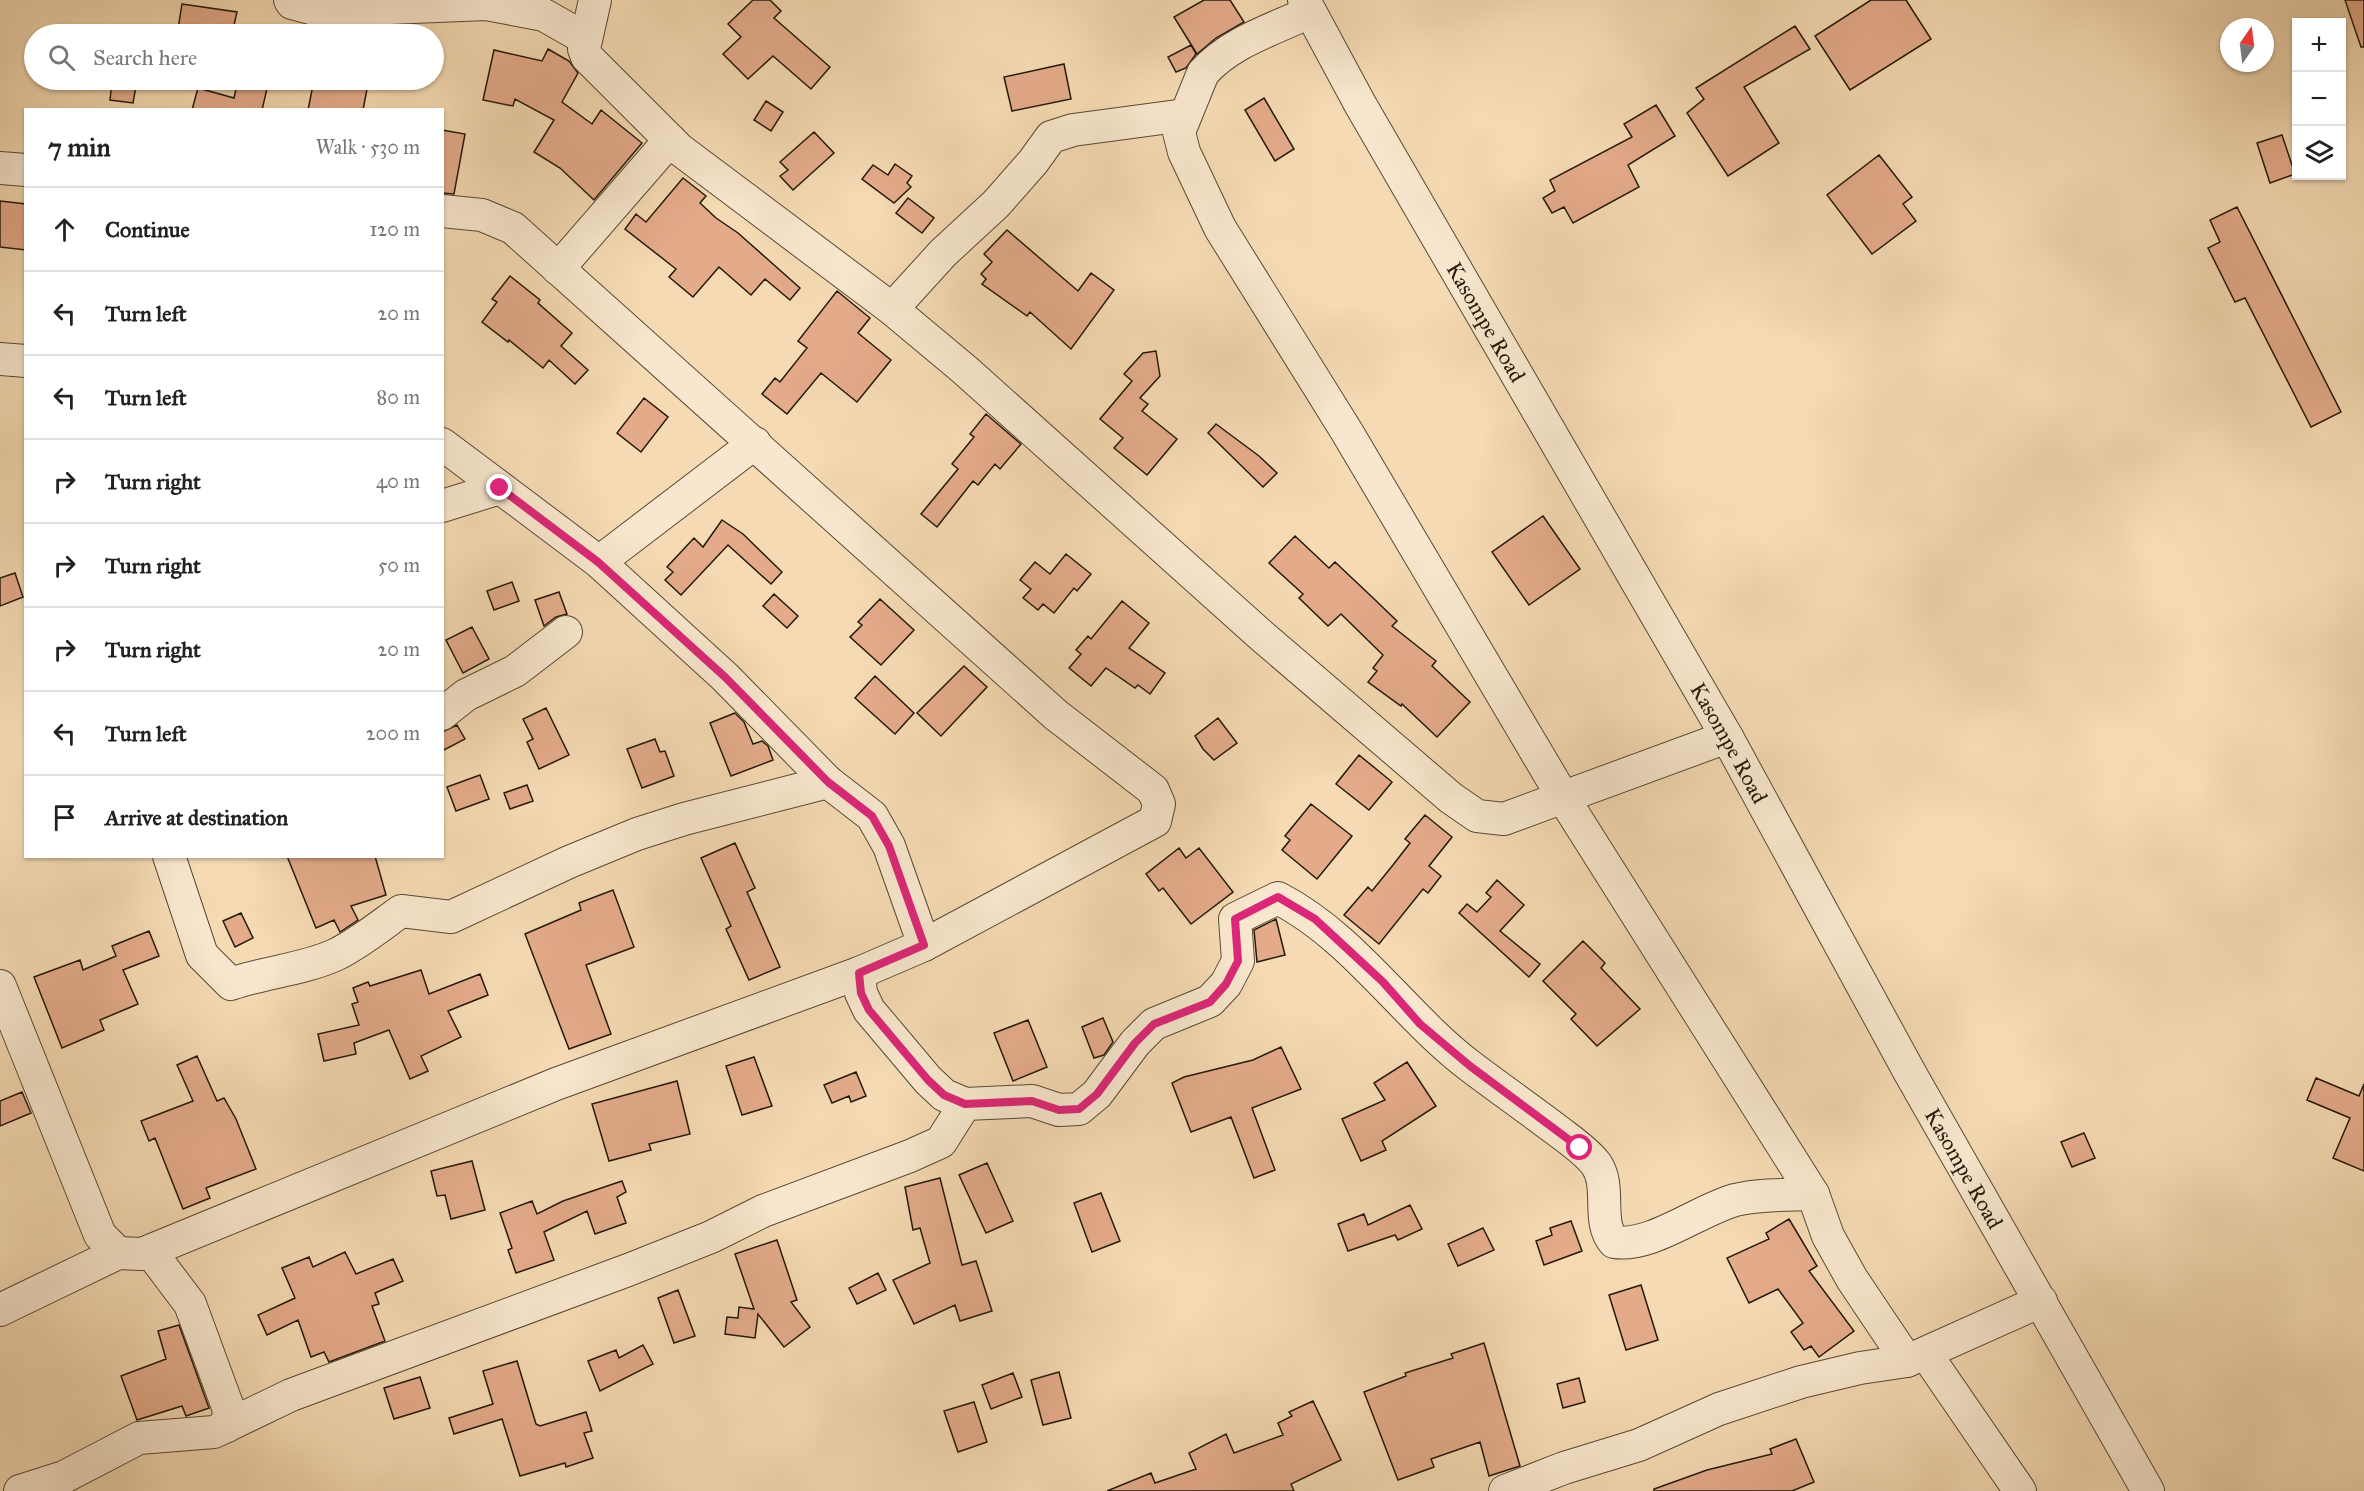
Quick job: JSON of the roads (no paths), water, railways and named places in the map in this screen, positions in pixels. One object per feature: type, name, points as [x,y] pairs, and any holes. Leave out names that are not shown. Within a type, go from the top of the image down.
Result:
[{"type":"street","points":[[290,0],[292,3],[318,10],[365,4],[486,4],[544,15],[586,39]]},
{"type":"street","points":[[595,0],[584,49],[587,57],[679,150],[892,309],[965,370],[1263,637],[1451,798],[1477,816],[1504,819],[1564,799],[1726,737]]},
{"type":"street","points":[[1307,6],[1237,46],[1208,67],[1185,116],[1179,132],[1184,152],[1220,228],[1347,432],[1564,799],[1813,1194],[1832,1245],[2020,1491]]},
{"type":"street","name":"Kasompe Road","points":[[1307,6],[1360,104],[1726,737],[1910,1073],[2148,1491]]},
{"type":"street","points":[[892,309],[943,253],[996,204],[1051,137],[1073,130],[1185,116]]},
{"type":"street","points":[[558,269],[670,140]]},
{"type":"street","points":[[0,168],[24,170]]},
{"type":"street","points":[[0,1310],[118,1253],[142,1254],[150,1251],[556,1084],[859,973],[924,945],[1155,821],[1159,804],[1153,790],[1056,715],[513,228],[483,215],[444,211]]},
{"type":"street","points":[[0,359],[24,361]]},
{"type":"street","points":[[598,562],[755,443]]},
{"type":"street","points":[[444,446],[598,562],[725,677],[828,782],[872,816],[889,846],[924,945]]},
{"type":"street","points":[[444,505],[500,488]]},
{"type":"street","points":[[444,712],[466,696],[515,671],[566,632]]},
{"type":"street","points":[[170,858],[202,955],[231,984],[250,978],[279,974],[335,955],[401,911],[452,917],[569,862],[637,834],[684,819],[828,782]]},
{"type":"street","points":[[859,973],[861,993],[869,1010],[928,1080],[944,1095],[965,1104],[1032,1101],[1059,1110],[1079,1109],[1097,1094],[1135,1043],[1154,1024],[1210,1002],[1226,984],[1238,961],[1235,919],[1278,897],[1315,919],[1383,982],[1420,1024],[1470,1066],[1580,1148],[1597,1166],[1605,1194],[1608,1235],[1614,1242],[1625,1244],[1648,1238],[1735,1200],[1763,1196],[1813,1194]]},
{"type":"street","points":[[0,986],[100,1235],[118,1253]]},
{"type":"street","points":[[20,1491],[64,1477],[139,1438],[214,1432],[291,1395],[628,1270],[711,1237],[763,1211],[910,1156],[941,1142],[965,1104]]},
{"type":"street","points":[[150,1251],[190,1304],[229,1410],[227,1426]]},
{"type":"street","points":[[1505,1491],[1560,1480],[1719,1409],[1801,1382],[1917,1357],[2041,1301]]}]
